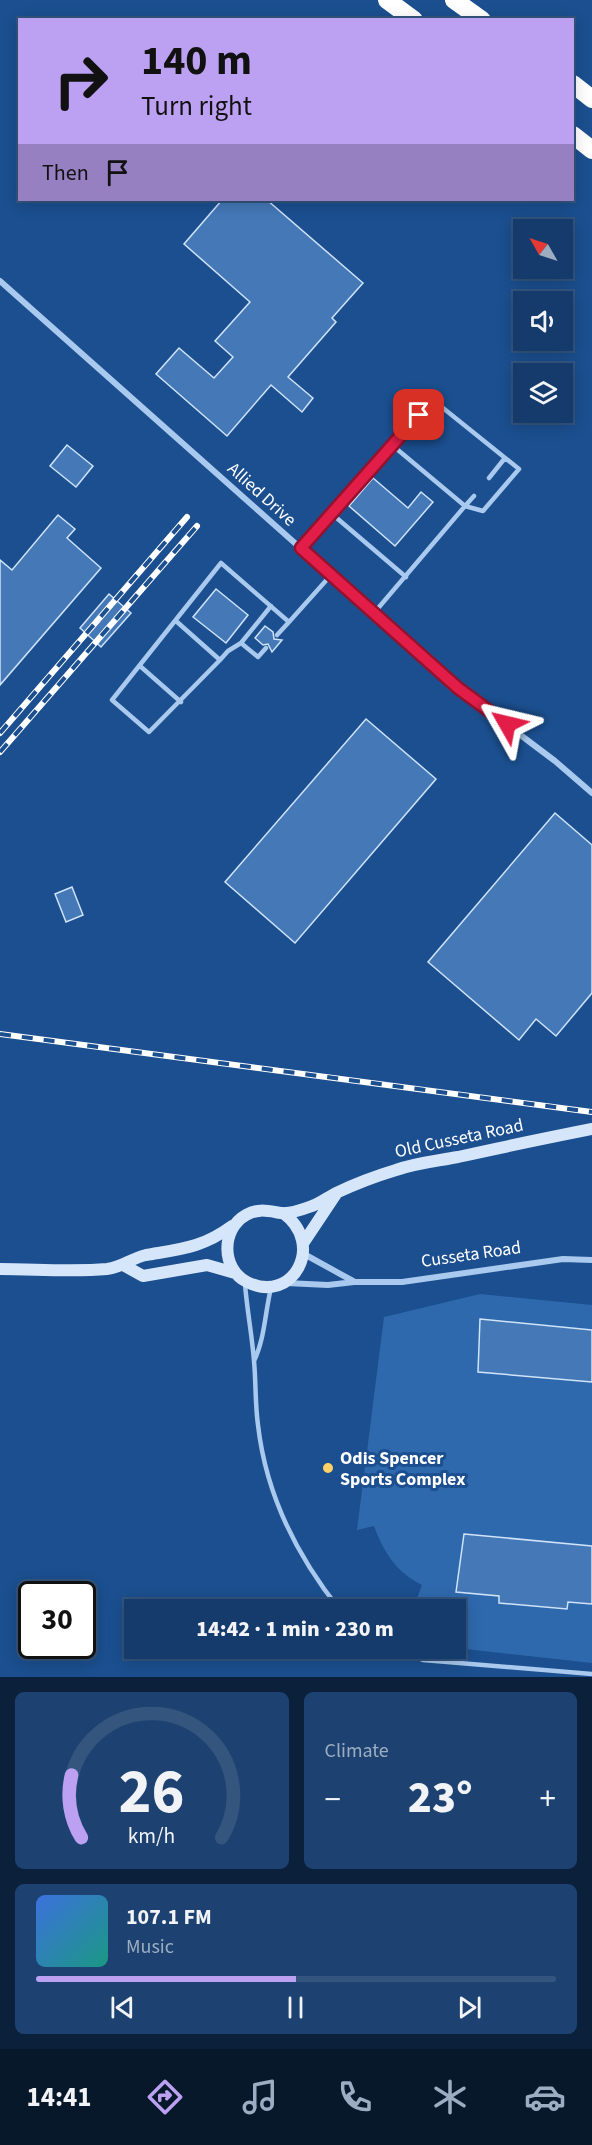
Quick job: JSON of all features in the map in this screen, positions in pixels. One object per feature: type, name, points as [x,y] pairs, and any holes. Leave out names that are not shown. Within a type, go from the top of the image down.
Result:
[{"type":"highway","points":[[387,0],[411,18]]},
{"type":"highway","points":[[454,0],[479,18]]},
{"type":"highway","points":[[574,85],[592,99]]},
{"type":"highway","points":[[574,136],[592,150]]},
{"type":"street","name":"Allied Drive","points":[[0,281],[458,688],[555,761],[592,793]]},
{"type":"street","name":"Old Cusseta Road","points":[[283,1213],[312,1206],[337,1193],[396,1169],[592,1129]]},
{"type":"street","points":[[277,1285],[293,1276],[304,1248],[337,1193]]},
{"type":"street","name":"Cusseta Road","points":[[0,1269],[107,1269],[125,1266],[142,1256],[183,1250],[212,1241],[246,1215],[259,1210],[283,1213],[300,1230],[304,1248],[354,1282]]},
{"type":"street","points":[[235,1273],[229,1261],[227,1248],[236,1223]]},
{"type":"street","name":"Cusseta Road","points":[[125,1266],[143,1276],[207,1265],[235,1273],[245,1281],[258,1286],[402,1282],[563,1259],[592,1260]]},
{"type":"lane","points":[[301,548],[392,445],[433,400],[519,469],[483,512],[465,506],[392,445]]},
{"type":"lane","points":[[489,478],[505,458]]},
{"type":"lane","points":[[374,613],[474,496]]},
{"type":"lane","points":[[332,514],[406,577]]},
{"type":"lane","points":[[271,606],[241,643],[228,651],[181,702],[149,732],[112,700],[221,563],[271,606],[289,622]]},
{"type":"lane","points":[[277,635],[332,575]]},
{"type":"lane","points":[[176,621],[220,660]]},
{"type":"lane","points":[[241,643],[258,657],[267,648]]},
{"type":"lane","points":[[140,666],[181,702]]},
{"type":"lane","points":[[245,1281],[255,1371],[258,1425],[280,1514],[303,1560],[332,1599]]},
{"type":"lane","points":[[254,1360],[262,1344],[263,1317],[277,1285]]},
{"type":"lane","points":[[420,1659],[592,1674]]},
{"type":"shaded area","points":[[480,1294],[592,1305],[592,1663],[466,1649],[466,1599],[417,1599],[422,1585],[405,1574],[392,1561],[374,1526],[357,1530],[384,1317]]},
{"type":"building","points":[[221,201],[268,201],[363,283],[332,318],[336,322],[288,377],[313,398],[302,412],[271,385],[227,436],[156,374],[179,348],[214,378],[233,357],[215,341],[250,302],[184,244]]},
{"type":"building","points":[[67,445],[93,466],[76,487],[50,466]]},
{"type":"building","points":[[373,478],[408,508],[421,492],[433,502],[395,546],[349,506]]},
{"type":"building","points":[[58,515],[75,529],[67,538],[101,568],[0,685],[0,560],[12,570]]},
{"type":"building","points":[[216,589],[248,615],[226,643],[193,617]]},
{"type":"building","points":[[109,594],[131,613],[101,647],[80,628]]},
{"type":"building","points":[[265,626],[273,632],[274,639],[282,640],[272,652],[268,644],[263,645],[255,638]]},
{"type":"building","points":[[366,719],[436,779],[295,943],[225,882]]},
{"type":"building","points":[[555,813],[592,845],[592,993],[556,1036],[536,1019],[519,1040],[428,962]]},
{"type":"building","points":[[72,887],[83,915],[66,922],[55,894]]},
{"type":"building","points":[[480,1319],[592,1330],[592,1382],[478,1372]]},
{"type":"building","points":[[464,1534],[592,1546],[592,1604],[568,1602],[567,1609],[499,1603],[499,1596],[456,1592]]},
{"type":"railway","points":[[0,733],[187,517]]},
{"type":"railway","points":[[0,752],[197,526]]},
{"type":"railway","points":[[0,1034],[592,1112]]},
{"type":"place","name":"Odis Spencer Sports Complex","points":[[328,1468]]},
{"type":"route","points":[[419,415],[301,548],[458,688],[507,724]]}]
